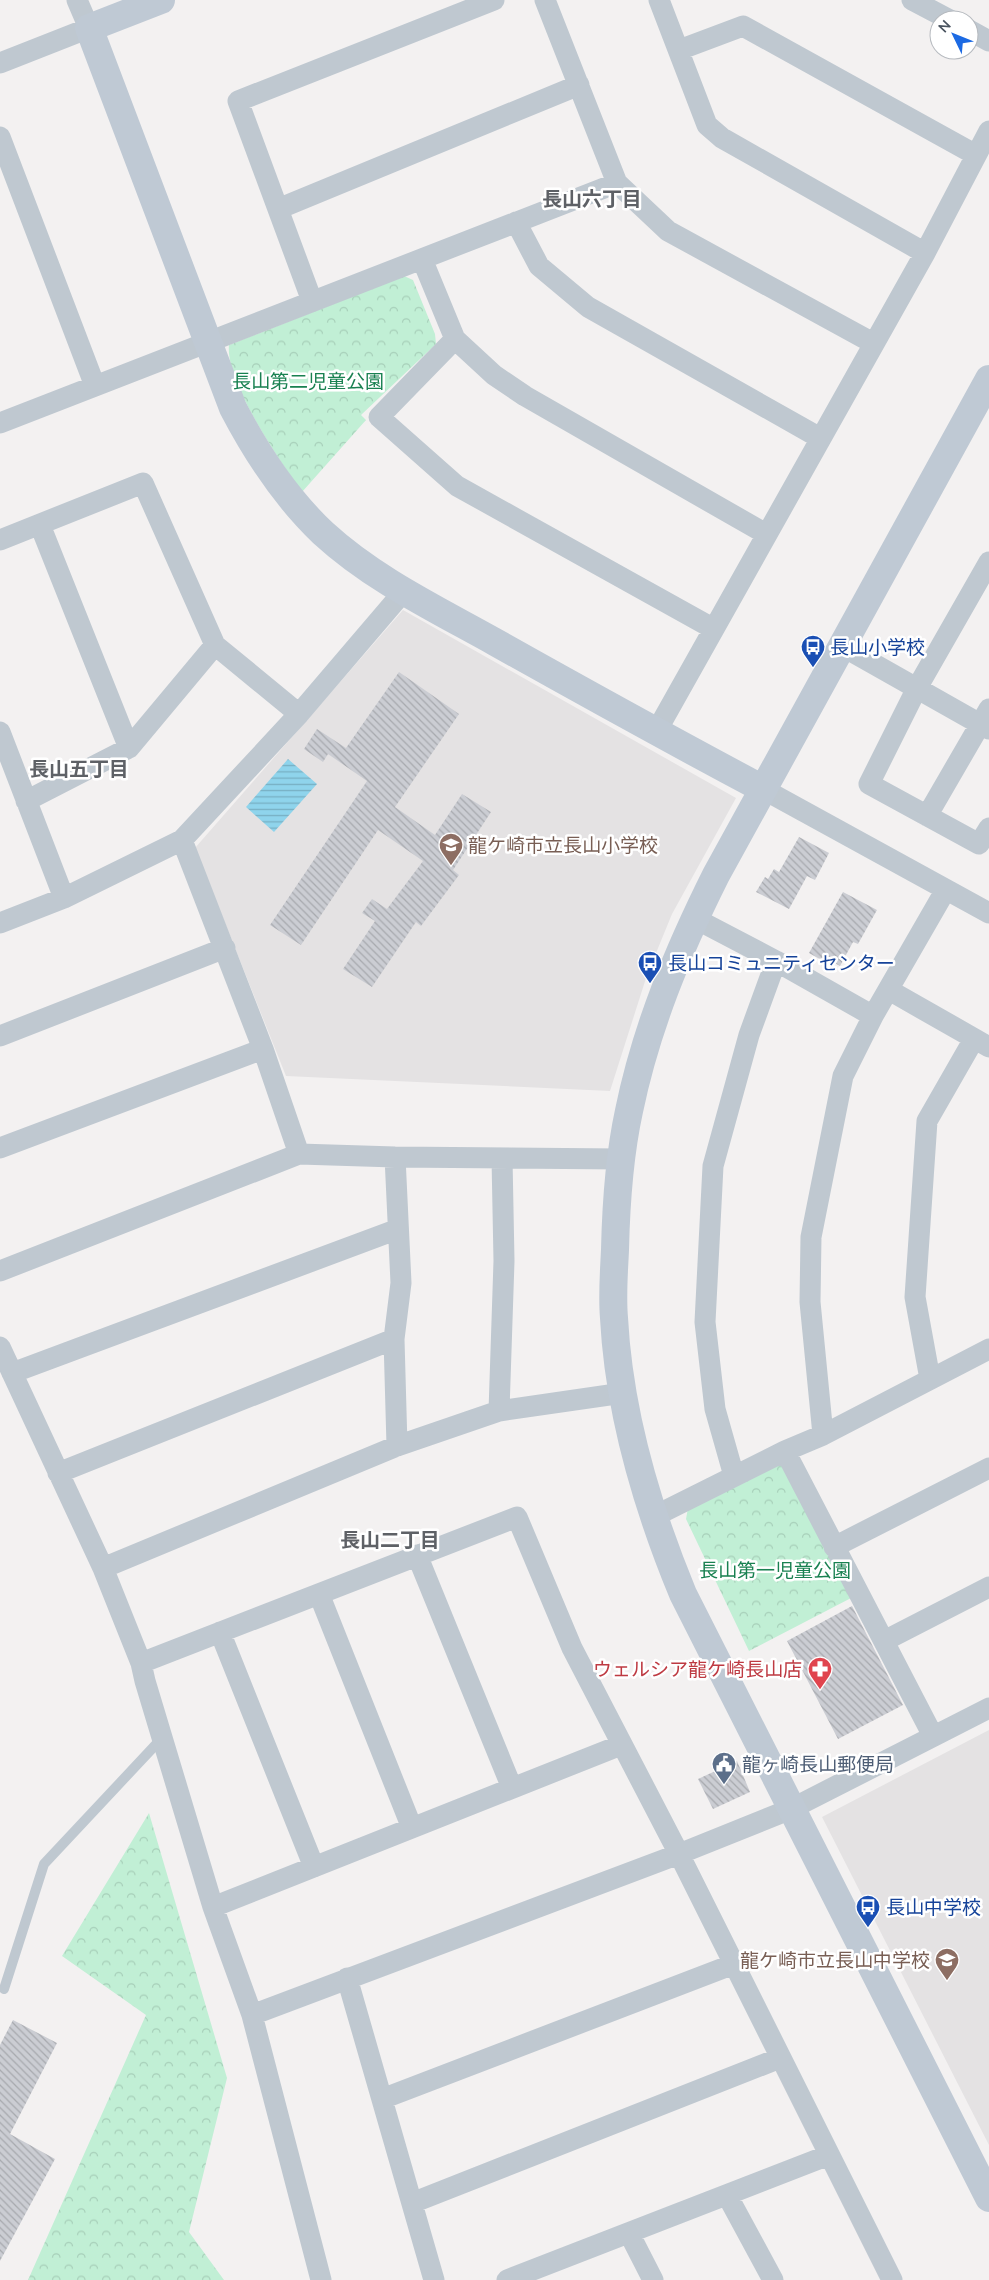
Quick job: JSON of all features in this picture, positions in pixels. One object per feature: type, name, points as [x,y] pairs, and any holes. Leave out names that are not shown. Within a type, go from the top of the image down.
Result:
[{"type":"street","points":[[77,0],[233,408],[250,440],[283,489],[301,510],[346,552],[404,591],[656,732],[989,914]]},
{"type":"street","points":[[0,63],[161,0]]},
{"type":"street","points":[[312,301],[238,101],[494,0]]},
{"type":"street","points":[[545,0],[617,183],[668,231],[873,343]]},
{"type":"street","points":[[659,0],[707,126],[722,138],[925,253]]},
{"type":"street","points":[[912,0],[931,10]]},
{"type":"street","points":[[679,50],[743,26],[976,155]]},
{"type":"street","points":[[278,209],[579,86]]},
{"type":"street","points":[[656,732],[925,253],[989,131]]},
{"type":"street","points":[[0,137],[95,386]]},
{"type":"street","points":[[0,423],[617,183]]},
{"type":"street","points":[[516,222],[539,266],[588,307],[820,438]]},
{"type":"street","points":[[422,259],[455,339],[494,374],[525,396],[766,534]]},
{"type":"street","points":[[455,339],[379,417],[457,486],[714,629]]},
{"type":"street","points":[[989,379],[694,918],[658,1004],[641,1059],[628,1112],[621,1159],[616,1215],[614,1318],[623,1392],[638,1463],[653,1517],[680,1587],[705,1641],[989,2198]]},
{"type":"street","points":[[0,540],[143,483],[215,644],[299,714]]},
{"type":"street","points":[[40,524],[129,748]]},
{"type":"street","points":[[989,562],[917,688],[869,784],[979,844],[989,828]]},
{"type":"street","points":[[0,923],[64,898],[182,840],[299,714],[404,591]]},
{"type":"street","points":[[26,801],[129,748],[215,644]]},
{"type":"street","points":[[842,646],[917,688],[986,721],[927,816]]},
{"type":"street","points":[[0,732],[64,898]]},
{"type":"street","points":[[182,840],[263,1049],[299,1154]]},
{"type":"street","points":[[823,1435],[810,1302],[811,1237],[843,1076],[873,1016],[945,891]]},
{"type":"street","points":[[694,918],[776,961],[873,1016]]},
{"type":"street","points":[[0,1036],[225,948]]},
{"type":"street","points":[[734,1476],[715,1409],[706,1322],[713,1166],[748,1035],[776,961]]},
{"type":"street","points":[[889,990],[982,1043],[927,1121],[915,1296],[930,1379]]},
{"type":"street","points":[[0,1148],[263,1049]]},
{"type":"street","points":[[0,1271],[299,1154],[395,1158],[621,1159]]},
{"type":"street","points":[[395,1158],[401,1283],[394,1340],[397,1446]]},
{"type":"street","points":[[500,1411],[504,1261],[502,1158]]},
{"type":"street","points":[[12,1373],[398,1229]]},
{"type":"street","points":[[58,1473],[394,1340]]},
{"type":"street","points":[[0,1347],[102,1568],[141,1663],[213,1907],[252,2015],[321,2280]]},
{"type":"street","points":[[653,1517],[784,1451],[823,1435],[989,1348]]},
{"type":"street","points":[[102,1568],[397,1446],[500,1411],[623,1392]]},
{"type":"street","points":[[784,1451],[933,1736]]},
{"type":"street","points":[[834,1547],[989,1468]]},
{"type":"street","points":[[141,1663],[517,1517],[572,1648],[734,1964],[892,2280]]},
{"type":"street","points":[[417,1555],[512,1788]]},
{"type":"street","points":[[884,1641],[989,1587]]},
{"type":"street","points":[[319,1594],[412,1828]]},
{"type":"street","points":[[220,1632],[314,1867]]},
{"type":"street","points":[[252,2015],[678,1854],[791,1809],[989,1708]]},
{"type":"street","points":[[213,1907],[621,1745]]},
{"type":"street","points":[[382,2099],[734,1964]]},
{"type":"street","points":[[347,1978],[434,2280]]},
{"type":"street","points":[[412,2203],[780,2058]]},
{"type":"street","points":[[507,2280],[829,2156]]},
{"type":"street","points":[[728,2195],[773,2280]]},
{"type":"street","points":[[629,2233],[653,2280]]},
{"type":"lane","points":[[4,1989],[44,1864],[162,1738]]},
{"type":"shaded area","name":"龍ケ崎市立長山小学校","points":[[403,610],[736,798],[672,914],[647,975],[610,1091],[286,1076],[195,848]]},
{"type":"shaded area","name":"龍ケ崎市立長山中学校","points":[[989,1730],[989,2145],[822,1817]]},
{"type":"green space","name":"長山第二児童公園","points":[[404,276],[413,280],[435,334],[436,344],[361,415],[366,420],[302,492],[268,442],[245,400],[230,361],[229,345]]},
{"type":"green space","name":"長山第一児童公園","points":[[783,1458],[853,1597],[749,1651],[686,1519],[688,1508]]},
{"type":"green space","points":[[149,1813],[227,2078],[189,2232],[224,2280],[28,2280],[146,2015],[62,1956]]},
{"type":"water","points":[[288,759],[317,784],[274,832],[246,807]]},
{"type":"building","points":[[399,672],[459,714],[395,807],[435,835],[462,794],[491,812],[453,870],[459,875],[421,926],[416,922],[372,987],[343,969],[375,921],[362,913],[372,899],[387,909],[423,861],[378,830],[301,945],[270,925],[367,781],[328,754],[323,762],[304,749],[317,729],[346,748]]},
{"type":"building","points":[[799,837],[829,853],[815,880],[807,876],[789,909],[756,892],[765,877],[768,879],[774,869],[779,872]]},
{"type":"building","points":[[843,892],[877,910],[858,944],[853,942],[840,966],[829,960],[827,963],[809,953]]},
{"type":"building","points":[[852,1606],[903,1705],[838,1739],[787,1641]]},
{"type":"building","points":[[737,1761],[750,1792],[713,1809],[698,1779]]},
{"type":"building","points":[[13,2020],[57,2043],[10,2134],[55,2159],[0,2261],[0,2045]]},
{"type":"place","name":"長山小学校","points":[[813,668]]},
{"type":"place","name":"龍ケ崎市立長山小学校","points":[[451,866]]},
{"type":"place","name":"長山コミュニティセンター","points":[[650,984]]},
{"type":"place","name":"ウェルシア龍ケ崎長山店","points":[[820,1690]]},
{"type":"place","name":"龍ヶ崎長山郵便局","points":[[724,1785]]},
{"type":"place","name":"長山中学校","points":[[868,1928]]},
{"type":"place","name":"龍ケ崎市立長山中学校","points":[[947,1981]]},
{"type":"district","name":"長山六丁目","points":[[592,198]]},
{"type":"district","name":"長山五丁目","points":[[79,768]]},
{"type":"district","name":"長山二丁目","points":[[390,1539]]}]
